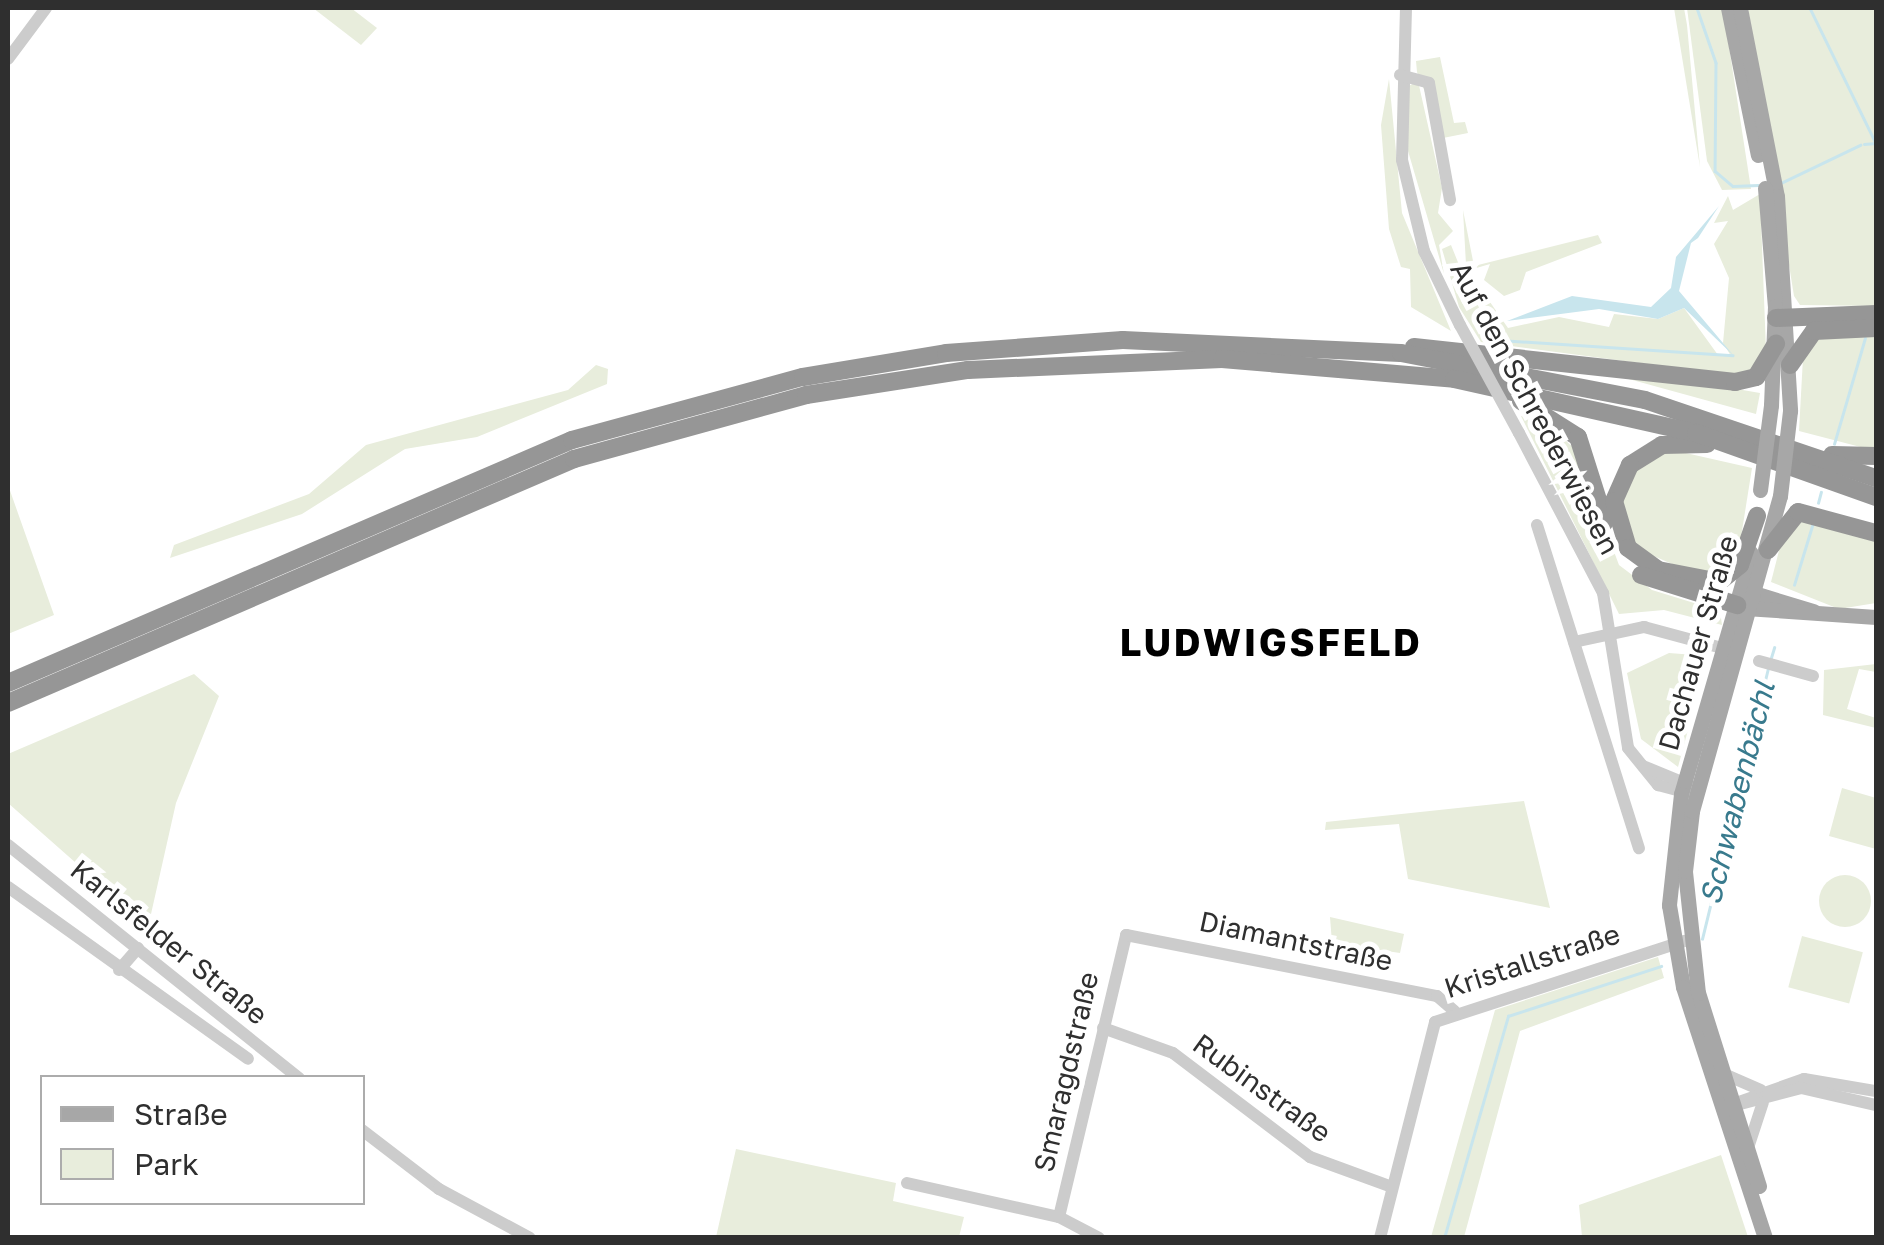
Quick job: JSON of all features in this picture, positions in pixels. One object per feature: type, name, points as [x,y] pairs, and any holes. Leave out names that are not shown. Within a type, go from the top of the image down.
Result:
[{"type":"highway","points":[[1782,317],[1876,314]]},
{"type":"highway","points":[[1790,365],[1814,331],[1876,328]]},
{"type":"highway","points":[[8,682],[495,468],[697,402],[874,363],[1032,345],[1351,348],[1524,352],[1745,382],[1776,344]]},
{"type":"highway","points":[[1351,348],[1561,380],[1812,453],[1876,478]]},
{"type":"highway","points":[[8,704],[530,475],[806,395],[968,370],[1162,358],[1474,383],[1731,445],[1876,497]]},
{"type":"highway","points":[[1474,383],[1548,412],[1578,437],[1611,543],[1626,564],[1660,584],[1746,602]]},
{"type":"highway","points":[[1731,445],[1645,452],[1619,482],[1616,526],[1650,566],[1713,584],[1736,571],[1757,516]]},
{"type":"highway","points":[[1812,453],[1876,456]]},
{"type":"highway","points":[[1768,550],[1788,518],[1810,511],[1876,533]]},
{"type":"main road","name":"Dachauer Straße","points":[[1728,8],[1772,197],[1790,365],[1790,411],[1780,496],[1768,550],[1746,602],[1687,789],[1680,941],[1765,1238]]},
{"type":"main road","name":"Dachauer Straße","points":[[1740,8],[1768,178]]},
{"type":"main road","name":"Dachauer Straße","points":[[1687,789],[1743,640],[1782,317]]},
{"type":"main road","points":[[1746,602],[1785,615],[1840,620],[1876,617]]},
{"type":"main road","points":[[1746,602],[1840,620]]},
{"type":"main road","points":[[1743,640],[1785,615]]},
{"type":"main road","name":"Dachauer Straße","points":[[1680,941],[1775,1238]]},
{"type":"street","points":[[8,58],[46,8]]},
{"type":"street","name":"Auf den Schrederwiesen","points":[[1406,8],[1400,74],[1409,199],[1460,325],[1590,563],[1614,631],[1622,726],[1637,762],[1687,789]]},
{"type":"street","points":[[1400,74],[1429,82],[1450,200]]},
{"type":"street","points":[[1537,525],[1638,848]]},
{"type":"street","points":[[1574,642],[1614,631],[1667,628],[1718,646]]},
{"type":"street","points":[[1759,661],[1813,676]]},
{"type":"street","name":"Karlsfelder Straße","points":[[8,845],[294,1075]]},
{"type":"street","name":"Karlsfelder Straße","points":[[8,887],[248,1059]]},
{"type":"street","name":"Diamantstraße","points":[[1124,940],[1437,996],[1454,1012]]},
{"type":"street","name":"Smaragdstraße","points":[[1060,1217],[1124,940]]},
{"type":"street","name":"Kristallstraße","points":[[1380,1238],[1432,1030],[1454,1012],[1680,941]]},
{"type":"street","points":[[120,970],[138,948]]},
{"type":"street","name":"Rubinstraße","points":[[1104,1028],[1173,1053],[1310,1157],[1392,1187]]},
{"type":"street","points":[[1724,1074],[1764,1096],[1801,1088],[1876,1104]]},
{"type":"street","points":[[1730,1106],[1814,1079],[1876,1091]]},
{"type":"street","points":[[1748,1149],[1764,1096]]},
{"type":"street","points":[[365,1132],[450,1196],[530,1238]]},
{"type":"street","points":[[908,1183],[1060,1217],[1098,1238]]},
{"type":"green space","points":[[313,8],[351,8],[377,28],[361,45]]},
{"type":"green space","points":[[1674,8],[1684,8],[1687,25],[1700,167]]},
{"type":"green space","points":[[1687,8],[1723,8],[1751,189],[1722,190],[1707,161]]},
{"type":"green space","points":[[1748,8],[1876,8],[1876,306],[1800,305],[1794,296]]},
{"type":"green space","points":[[1440,57],[1454,123],[1465,122],[1468,133],[1443,138],[1416,61]]},
{"type":"green space","points":[[1389,79],[1402,213],[1451,331],[1411,307],[1410,269],[1401,267],[1389,229],[1381,125]]},
{"type":"green space","points":[[1418,81],[1442,188],[1438,213],[1453,231],[1439,245],[1444,274],[1406,144],[1407,87]]},
{"type":"green space","points":[[1760,194],[1766,350],[1745,377],[1481,342],[1459,307],[1442,249],[1451,245],[1472,297],[1490,302],[1508,328],[1559,317],[1609,327],[1614,314],[1658,319],[1684,308],[1718,355],[1731,356],[1723,343],[1729,278],[1714,244],[1728,221],[1714,223],[1728,196],[1733,210]]},
{"type":"green space","points":[[1463,210],[1474,266],[1598,235],[1602,243],[1526,272],[1520,290],[1504,296],[1484,280],[1490,264],[1473,269],[1466,265]]},
{"type":"green space","points":[[1816,336],[1876,336],[1876,451],[1799,431],[1803,358]]},
{"type":"green space","points":[[596,365],[608,369],[607,384],[477,437],[405,449],[302,514],[170,558],[174,545],[309,494],[366,445],[568,390]]},
{"type":"green space","points":[[1598,365],[1760,393],[1756,414],[1596,370]]},
{"type":"green space","points":[[1521,416],[1545,422],[1576,450],[1619,565],[1652,590],[1720,611],[1722,625],[1664,610],[1619,614]]},
{"type":"green space","points":[[1668,449],[1752,468],[1738,556],[1724,573],[1707,579],[1635,548],[1620,501],[1629,475]]},
{"type":"green space","points":[[8,485],[54,615],[8,634]]},
{"type":"green space","points":[[1805,518],[1876,539],[1876,603],[1839,609],[1771,582],[1784,531]]},
{"type":"green space","points":[[1669,653],[1708,656],[1678,767],[1641,739],[1627,673]]},
{"type":"green space","points":[[1876,664],[1876,672],[1859,669],[1847,709],[1876,718],[1876,728],[1823,715],[1824,670]]},
{"type":"green space","points":[[194,674],[219,696],[176,803],[151,914],[119,901],[8,803],[8,754]]},
{"type":"green space","points":[[1842,788],[1876,798],[1876,849],[1829,836]]},
{"type":"green space","points":[[1524,801],[1550,908],[1408,879],[1399,824],[1325,830],[1326,822]]},
{"type":"green space","points":[[1845,875],[1864,882],[1871,901],[1864,920],[1845,927],[1826,920],[1819,901],[1826,882]]},
{"type":"green space","points":[[1330,917],[1404,934],[1400,953],[1332,943]]},
{"type":"green space","points":[[1802,936],[1863,952],[1849,1003],[1788,987]]},
{"type":"green space","points":[[1658,957],[1664,978],[1520,1031],[1464,1237],[1431,1237],[1495,1010]]},
{"type":"green space","points":[[736,1149],[896,1183],[893,1201],[964,1217],[959,1237],[716,1237]]},
{"type":"green space","points":[[1721,1155],[1748,1237],[1582,1237],[1579,1205]]},
{"type":"water","points":[[1719,206],[1691,243],[1679,291],[1734,356],[1684,308],[1658,319],[1599,309],[1507,321],[1572,296],[1651,307],[1671,288],[1676,257]]},
{"type":"waterway","name":"Schwabenbächl","points":[[1697,8],[1716,63],[1715,171],[1733,186],[1758,185]]},
{"type":"waterway","points":[[1810,8],[1875,141]]},
{"type":"waterway","name":"Schwabenbächl","points":[[1864,144],[1876,143]]},
{"type":"waterway","name":"Schwabenbächl","points":[[1781,183],[1860,145]]},
{"type":"waterway","name":"Schwabenbächl","points":[[1834,444],[1865,338]]},
{"type":"waterway","points":[[1499,340],[1733,355]]},
{"type":"waterway","name":"Schwabenbächl","points":[[1818,503],[1821,492]]},
{"type":"waterway","name":"Schwabenbächl","points":[[1794,585],[1812,526]]},
{"type":"waterway","name":"Schwabenbächl","points":[[1770,661],[1774,648]]},
{"type":"waterway","name":"Schwabenbächl","points":[[1702,939],[1768,668]]},
{"type":"waterway","name":"Schwabenbächl","points":[[1444,1238],[1508,1016],[1661,966]]},
{"type":"district","name":"LUDWIGSFELD","points":[[1271,642]]}]
